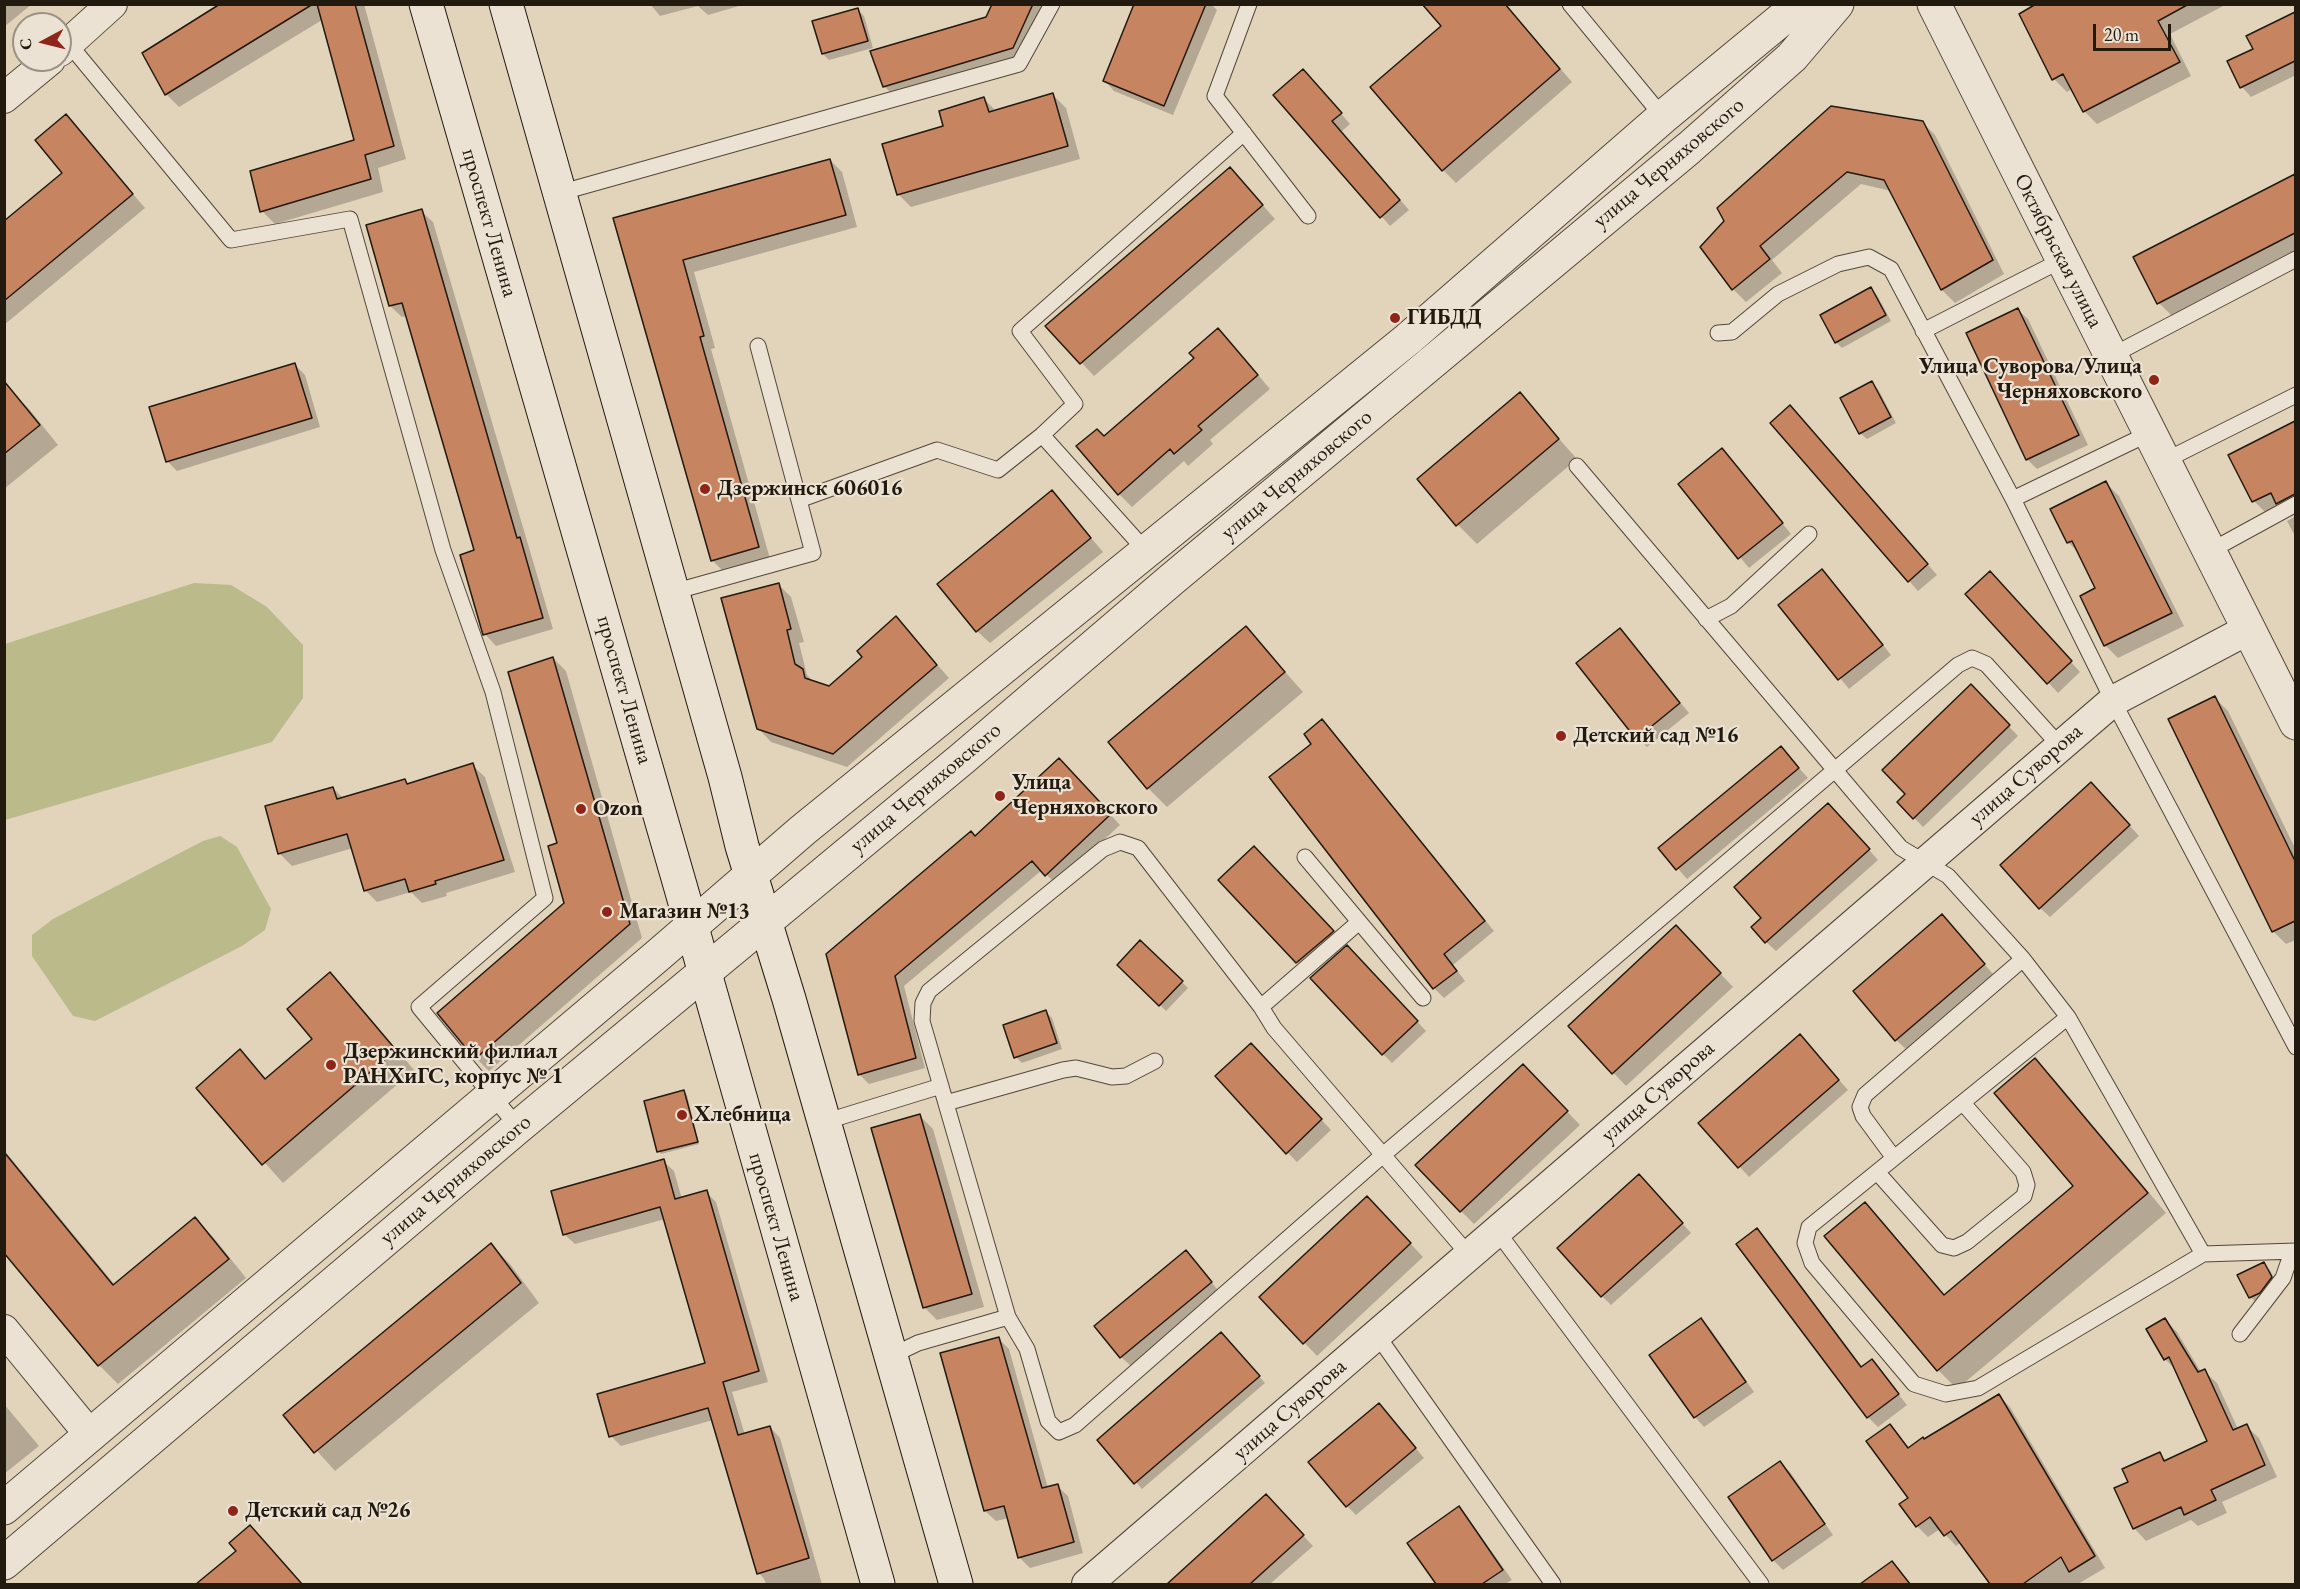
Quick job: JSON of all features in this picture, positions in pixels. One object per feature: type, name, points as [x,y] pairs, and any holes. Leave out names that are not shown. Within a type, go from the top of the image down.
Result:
[{"type":"street","points":[[72,41],[112,4]]},
{"type":"street","name":"проспект Ленина","points":[[426,4],[878,1584]]},
{"type":"street","points":[[506,4],[751,874],[956,1584]]},
{"type":"street","points":[[4,1508],[751,874],[1145,550],[1408,339],[1663,117],[1800,4]]},
{"type":"street","name":"улица Черняховского","points":[[4,1563],[518,1127],[972,751],[1180,572],[1689,148],[1792,57],[1838,4]]},
{"type":"street","name":"Октябрьская улица","points":[[1934,4],[2295,723]]},
{"type":"street","points":[[4,98],[36,72]]},
{"type":"street","name":"улица Суворова","points":[[1101,1580],[1469,1255],[2113,701],[2249,629]]},
{"type":"street","points":[[4,1330],[117,1468]]},
{"type":"lane","points":[[559,193],[1018,63],[1052,4]]},
{"type":"lane","points":[[1249,4],[1215,96],[1308,216]]},
{"type":"lane","points":[[1570,4],[1663,117]]},
{"type":"lane","points":[[72,65],[231,240],[350,219],[443,550],[493,692],[545,898],[418,1007],[518,1127]]},
{"type":"lane","points":[[799,500],[937,450],[998,470],[1042,435],[1075,404],[1020,331],[1244,133]]},
{"type":"lane","points":[[1718,333],[1732,332],[1778,294],[1838,264],[1869,257],[1890,269],[2013,498],[2113,701],[2295,1047]]},
{"type":"lane","points":[[2111,356],[2295,259]]},
{"type":"lane","points":[[1923,331],[2062,260]]},
{"type":"lane","points":[[673,592],[813,553],[758,346]]},
{"type":"lane","points":[[2013,498],[2295,395]]},
{"type":"lane","points":[[1042,435],[1145,550]]},
{"type":"lane","points":[[1577,466],[1901,848],[1948,876],[2023,959],[2068,1017],[2203,1254]]},
{"type":"lane","points":[[2210,551],[2295,504]]},
{"type":"lane","points":[[1706,619],[1731,606],[1809,534]]},
{"type":"lane","points":[[1469,1255],[1383,1155],[1274,1028],[1262,1007],[1138,848],[1120,842],[1103,849],[929,991],[923,1003],[922,1021],[1008,1317],[1027,1349],[1048,1421],[1059,1432],[1075,1425],[1383,1155],[1958,665],[1972,658],[1986,664],[2060,746]]},
{"type":"lane","points":[[1305,857],[1423,998]]},
{"type":"lane","points":[[1262,1007],[1359,922]]},
{"type":"lane","points":[[1894,1158],[1863,1116],[1860,1107],[1865,1095],[2023,959]]},
{"type":"lane","points":[[2068,1017],[1809,1227],[1805,1243],[1812,1263],[1914,1384],[1946,1394],[1978,1388],[2203,1254],[2294,1251],[2283,1278],[2240,1334]]},
{"type":"lane","points":[[946,1103],[1064,1070],[1076,1068],[1112,1077],[1126,1076],[1155,1061]]},
{"type":"lane","points":[[824,1122],[941,1086]]},
{"type":"lane","points":[[1877,1172],[1942,1245],[1954,1248],[1967,1242],[2007,1210],[2024,1196],[2027,1185],[2023,1172],[1963,1102]]},
{"type":"lane","points":[[1497,1231],[1761,1584]]},
{"type":"lane","points":[[891,1356],[918,1343],[1008,1317]]},
{"type":"lane","points":[[1377,1335],[1553,1584]]},
{"type":"green space","points":[[194,583],[231,585],[267,607],[303,645],[303,698],[272,742],[5,820],[5,644]]},
{"type":"green space","points":[[220,836],[237,847],[271,909],[265,930],[242,946],[95,1021],[73,1016],[32,956],[32,935],[53,919],[203,841]]},
{"type":"building","points":[[220,4],[313,4],[165,95],[142,53]]},
{"type":"building","points":[[317,4],[355,4],[394,146],[365,155],[371,179],[260,212],[250,171],[354,140]]},
{"type":"building","points":[[992,4],[1033,4],[1013,48],[883,87],[870,51],[986,17]]},
{"type":"building","points":[[1134,4],[1206,4],[1164,106],[1103,81]]},
{"type":"building","points":[[1422,4],[1505,4],[1560,69],[1442,171],[1370,87],[1441,26]]},
{"type":"building","points":[[2036,4],[2189,4],[2158,21],[2180,62],[2083,112],[2063,74],[2052,80],[2019,14]]},
{"type":"building","points":[[858,8],[868,41],[822,54],[812,21]]},
{"type":"building","points":[[2295,12],[2295,61],[2240,88],[2227,61],[2253,49],[2246,36]]},
{"type":"building","points":[[1303,69],[1342,113],[1332,121],[1400,200],[1380,218],[1273,95]]},
{"type":"building","points":[[1053,93],[1068,146],[897,195],[882,144],[943,126],[939,111],[984,97],[989,112]]},
{"type":"building","points":[[1831,106],[1923,121],[1993,260],[1941,290],[1884,180],[1847,172],[1760,246],[1770,259],[1732,290],[1700,247],[1724,221],[1717,208]]},
{"type":"building","points":[[66,114],[133,194],[4,301],[4,221],[62,173],[35,140]]},
{"type":"building","points":[[830,159],[846,215],[683,260],[704,336],[700,337],[759,547],[711,561],[613,218]]},
{"type":"building","points":[[1230,167],[1263,205],[1080,364],[1045,326]]},
{"type":"building","points":[[2295,174],[2295,233],[2157,304],[2133,257]]},
{"type":"building","points":[[422,209],[517,538],[520,537],[543,618],[483,635],[460,555],[474,550],[402,303],[389,306],[366,225]]},
{"type":"building","points":[[1871,287],[1886,315],[1835,343],[1820,315]]},
{"type":"building","points":[[2018,308],[2079,435],[2026,460],[1966,333]]},
{"type":"building","points":[[1218,328],[1258,375],[1198,426],[1202,430],[1174,454],[1170,449],[1118,495],[1076,446],[1097,429],[1104,436],[1194,358],[1189,353]]},
{"type":"building","points":[[295,363],[312,418],[166,462],[149,407]]},
{"type":"building","points":[[4,381],[40,425],[4,454]]},
{"type":"building","points":[[1872,381],[1891,417],[1859,434],[1840,398]]},
{"type":"building","points":[[1520,392],[1559,439],[1456,526],[1417,479]]},
{"type":"building","points":[[1790,405],[1928,564],[1908,582],[1770,423]]},
{"type":"building","points":[[2295,421],[2295,494],[2276,504],[2271,493],[2252,502],[2228,455]]},
{"type":"building","points":[[1722,448],[1783,523],[1738,559],[1678,484]]},
{"type":"building","points":[[2106,481],[2172,613],[2104,646],[2080,596],[2095,588],[2072,541],[2067,543],[2050,509]]},
{"type":"building","points":[[1052,490],[1091,538],[976,632],[937,584]]},
{"type":"building","points":[[1822,569],[1883,645],[1838,680],[1778,605]]},
{"type":"building","points":[[1990,571],[2072,661],[2047,684],[1965,594]]},
{"type":"building","points":[[779,583],[791,629],[787,630],[795,664],[803,669],[805,678],[829,686],[862,657],[857,651],[896,616],[937,665],[833,754],[757,729],[721,598]]},
{"type":"building","points":[[1246,626],[1285,672],[1147,789],[1108,742]]},
{"type":"building","points":[[1620,628],[1680,703],[1636,739],[1576,663]]},
{"type":"building","points":[[553,657],[630,924],[475,1059],[437,1013],[564,903],[548,846],[557,843],[508,672]]},
{"type":"building","points":[[1971,684],[2010,725],[1913,819],[1897,802],[1905,794],[1882,770]]},
{"type":"building","points":[[2215,696],[2295,861],[2295,921],[2272,932],[2168,719]]},
{"type":"building","points":[[1322,719],[1485,921],[1444,954],[1457,971],[1433,989],[1269,777],[1311,744],[1304,734]]},
{"type":"building","points":[[1781,746],[1799,768],[1676,870],[1658,848]]},
{"type":"building","points":[[1059,758],[1111,814],[1045,876],[1032,861],[895,976],[916,1058],[858,1075],[826,954],[971,831],[975,836]]},
{"type":"building","points":[[473,763],[504,860],[435,881],[436,884],[409,892],[405,879],[364,891],[347,834],[278,854],[265,806],[333,787],[337,799],[405,779],[407,784]]},
{"type":"building","points":[[2091,782],[2130,825],[2039,909],[2000,865]]},
{"type":"building","points":[[1828,803],[1870,849],[1765,943],[1751,927],[1761,918],[1734,887]]},
{"type":"building","points":[[1254,846],[1334,931],[1296,963],[1218,880]]},
{"type":"building","points":[[1942,914],[1985,964],[1895,1041],[1853,991]]},
{"type":"building","points":[[1676,925],[1721,973],[1612,1074],[1568,1026]]},
{"type":"building","points":[[1140,940],[1183,981],[1159,1006],[1117,965]]},
{"type":"building","points":[[1347,945],[1418,1021],[1382,1055],[1310,978]]},
{"type":"building","name":"Дзержинский филиал РАНХиГС, корпус № 1","points":[[330,972],[396,1050],[262,1165],[196,1088],[240,1049],[265,1079],[312,1039],[287,1009]]},
{"type":"building","points":[[1046,1010],[1057,1043],[1014,1058],[1003,1025]]},
{"type":"building","points":[[1800,1034],[1839,1080],[1738,1168],[1698,1123]]},
{"type":"building","points":[[1251,1043],[1322,1119],[1286,1154],[1215,1076]]},
{"type":"building","points":[[2035,1058],[2148,1193],[1937,1371],[1824,1236],[1865,1202],[1944,1295],[2073,1186],[1994,1093]]},
{"type":"building","points":[[1523,1064],[1568,1111],[1460,1212],[1415,1165]]},
{"type":"building","points":[[684,1090],[698,1142],[657,1152],[644,1101]]},
{"type":"building","points":[[920,1114],[972,1294],[923,1308],[871,1128]]},
{"type":"building","points":[[4,1152],[113,1285],[195,1217],[229,1259],[98,1366],[4,1253]]},
{"type":"building","points":[[664,1159],[675,1199],[707,1190],[759,1371],[723,1382],[738,1435],[770,1426],[809,1558],[757,1574],[708,1408],[609,1437],[597,1394],[705,1363],[660,1207],[563,1235],[551,1191]]},
{"type":"building","points":[[1639,1174],[1683,1223],[1601,1297],[1557,1248]]},
{"type":"building","points":[[1367,1196],[1411,1243],[1303,1344],[1259,1297]]},
{"type":"building","points":[[1757,1228],[1861,1367],[1872,1359],[1899,1394],[1867,1418],[1736,1244]]},
{"type":"building","points":[[491,1243],[521,1283],[314,1453],[283,1415]]},
{"type":"building","points":[[1186,1250],[1212,1282],[1120,1358],[1094,1326]]},
{"type":"building","points":[[2264,1262],[2272,1277],[2260,1293],[2249,1298],[2237,1275]]},
{"type":"building","points":[[1701,1318],[1746,1382],[1694,1418],[1649,1355]]},
{"type":"building","points":[[2165,1318],[2198,1372],[2205,1369],[2233,1430],[2247,1424],[2265,1465],[2211,1490],[2216,1500],[2184,1515],[2181,1507],[2133,1529],[2114,1488],[2128,1482],[2122,1469],[2160,1452],[2164,1461],[2207,1441],[2169,1357],[2164,1360],[2146,1329]]},
{"type":"building","points":[[1221,1332],[1260,1376],[1134,1484],[1097,1440]]},
{"type":"building","points":[[999,1337],[1042,1488],[1058,1484],[1074,1542],[1018,1558],[1004,1506],[984,1511],[940,1353]]},
{"type":"building","points":[[1999,1394],[2095,1556],[2069,1572],[2061,1557],[2023,1584],[1990,1584],[1951,1531],[1944,1536],[1930,1517],[1916,1527],[1899,1504],[1908,1498],[1866,1441],[1890,1424],[1908,1448],[1923,1437],[1924,1439]]},
{"type":"building","points":[[1379,1403],[1416,1448],[1346,1507],[1308,1462]]},
{"type":"building","points":[[1780,1461],[1825,1524],[1772,1561],[1728,1497]]},
{"type":"building","points":[[1266,1494],[1304,1535],[1250,1584],[1167,1584]]},
{"type":"building","points":[[1459,1506],[1503,1570],[1482,1584],[1436,1584],[1407,1543]]},
{"type":"building","points":[[250,1525],[302,1584],[196,1584],[236,1551],[229,1543]]},
{"type":"building","points":[[1892,1561],[1910,1584],[1860,1584]]},
{"type":"place","name":"ГИБДД","points":[[1395,318]]},
{"type":"place","name":"Улица Суворова/Улица Черняховского","points":[[2154,380]]},
{"type":"place","name":"Дзержинск 606016","points":[[705,489]]},
{"type":"place","name":"Детский сад №16","points":[[1561,736]]},
{"type":"place","name":"Улица Черняховского","points":[[1000,796]]},
{"type":"place","name":"Ozon","points":[[581,809]]},
{"type":"place","name":"Магазин №13","points":[[607,912]]},
{"type":"place","name":"Дзержинский филиал РАНХиГС, корпус № 1","points":[[331,1065]]},
{"type":"place","name":"Хлебница","points":[[682,1115]]},
{"type":"place","name":"Детский сад №26","points":[[233,1511]]}]
